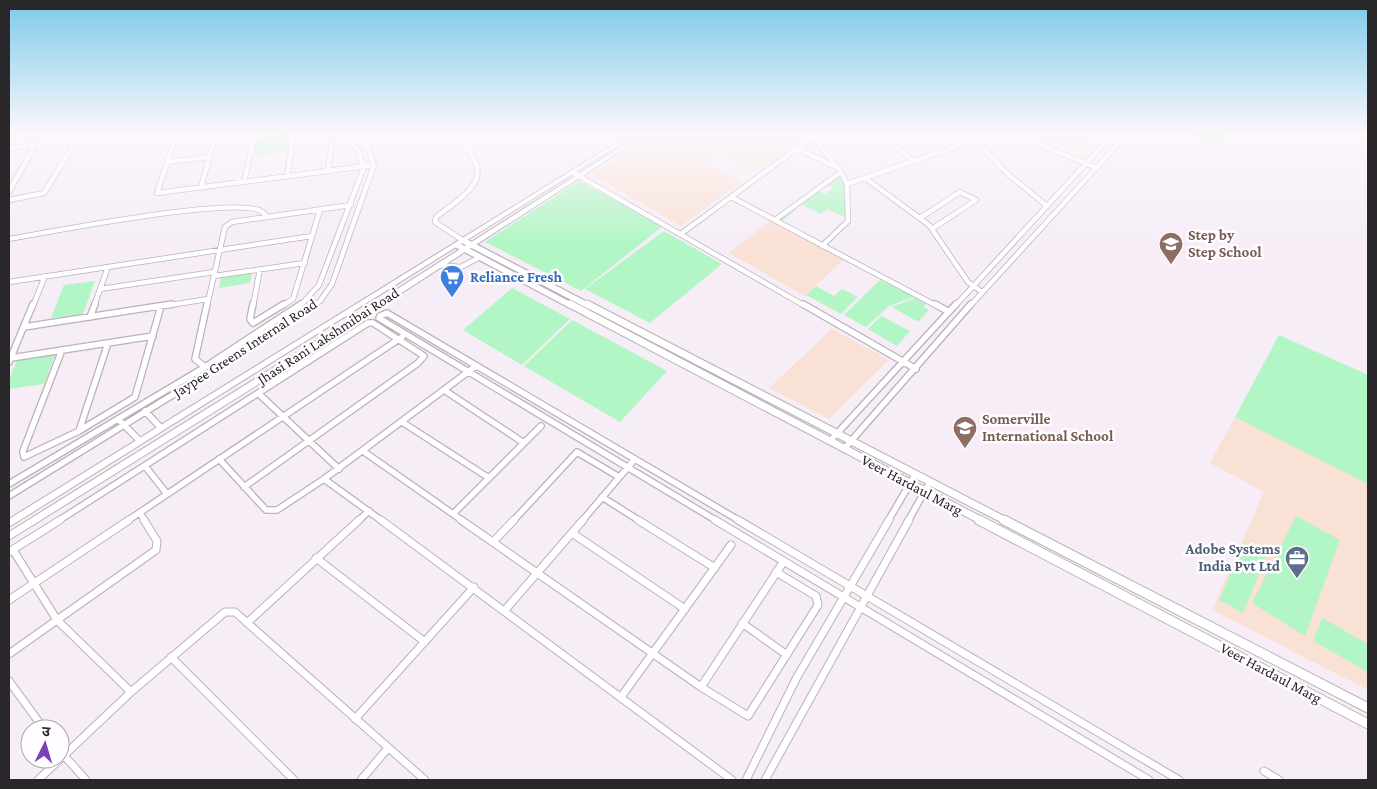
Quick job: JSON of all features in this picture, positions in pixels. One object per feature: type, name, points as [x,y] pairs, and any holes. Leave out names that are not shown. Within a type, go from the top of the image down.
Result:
[{"type":"main road","name":"Jhasi Rani Lakshmibai Road","points":[[9,523],[140,441],[464,245],[580,170]]},
{"type":"main road","name":"Jhasi Rani Lakshmibai Road","points":[[575,173],[581,170]]},
{"type":"main road","name":"Jhasi Rani Lakshmibai Road","points":[[9,536],[439,265],[464,245]]},
{"type":"street","points":[[9,192],[21,170]]},
{"type":"street","points":[[9,200],[37,196],[44,193],[58,170]]},
{"type":"street","points":[[164,170],[157,193],[339,170]]},
{"type":"street","points":[[201,187],[206,170]]},
{"type":"street","points":[[244,182],[247,170]]},
{"type":"street","points":[[287,176],[288,170]]},
{"type":"street","name":"Jaypee Greens Internal Road","points":[[9,484],[205,367],[311,297],[319,285],[363,170]]},
{"type":"street","name":"Jaypee Greens Internal Road","points":[[9,496],[306,312],[320,300],[332,284],[372,170]]},
{"type":"street","points":[[464,245],[434,220],[464,199],[475,185],[478,170]]},
{"type":"street","points":[[682,233],[767,170]]},
{"type":"street","points":[[775,220],[840,170],[848,184],[848,221],[822,246]]},
{"type":"street","points":[[848,184],[888,170]]},
{"type":"street","points":[[1005,170],[1046,206]]},
{"type":"street","points":[[830,441],[1080,170]]},
{"type":"street","points":[[844,449],[982,292],[1095,170]]},
{"type":"street","points":[[575,173],[916,369]]},
{"type":"street","points":[[865,178],[932,229],[972,286],[982,292]]},
{"type":"street","points":[[920,218],[960,192],[976,200],[932,229]]},
{"type":"street","points":[[731,197],[949,312]]},
{"type":"street","points":[[205,367],[195,359],[227,224],[351,205]]},
{"type":"street","points":[[9,239],[200,210],[252,209],[261,211],[266,217]]},
{"type":"street","points":[[260,269],[250,319],[253,323],[293,299],[320,210]]},
{"type":"street","points":[[9,282],[312,236]]},
{"type":"street","name":"Veer Hardaul Marg","points":[[464,245],[480,257],[1368,724]]},
{"type":"street","name":"Veer Hardaul Marg","points":[[464,245],[1368,708]]},
{"type":"street","points":[[439,265],[459,268],[472,263],[480,257]]},
{"type":"street","points":[[100,289],[304,262]]},
{"type":"street","points":[[90,317],[108,267]]},
{"type":"street","points":[[10,357],[46,276]]},
{"type":"street","points":[[24,327],[208,299]]},
{"type":"street","points":[[62,350],[23,454],[24,457],[79,431],[135,397],[161,306]]},
{"type":"street","points":[[244,486],[422,360],[423,354],[380,316],[387,313],[1179,780]]},
{"type":"street","points":[[130,692],[57,620],[35,582],[11,551],[368,323],[373,322],[469,372],[1149,780]]},
{"type":"street","points":[[10,357],[153,336]]},
{"type":"street","points":[[9,600],[403,337]]},
{"type":"street","points":[[79,431],[108,343]]},
{"type":"street","points":[[219,460],[266,510],[270,512],[284,507],[339,469],[476,366]]},
{"type":"street","points":[[444,390],[524,443]]},
{"type":"street","points":[[259,394],[339,469]]},
{"type":"street","points":[[140,406],[162,428]]},
{"type":"street","points":[[118,419],[140,441]]},
{"type":"street","points":[[402,422],[489,478]]},
{"type":"street","points":[[453,514],[541,426]]},
{"type":"street","points":[[363,451],[701,687],[748,716],[819,601],[816,596],[776,572]]},
{"type":"street","points":[[493,542],[577,452],[619,477]]},
{"type":"street","points":[[505,610],[634,460]]},
{"type":"street","points":[[145,466],[167,494]]},
{"type":"street","points":[[746,780],[797,678],[915,475]]},
{"type":"street","points":[[324,479],[474,587],[621,697],[651,722],[732,780]]},
{"type":"street","points":[[764,780],[930,482]]},
{"type":"street","points":[[602,497],[715,568]]},
{"type":"street","points":[[247,623],[369,511]]},
{"type":"street","points":[[9,654],[156,550],[157,541],[140,513]]},
{"type":"street","points":[[572,533],[685,608]]},
{"type":"street","points":[[621,697],[731,545]]},
{"type":"street","points":[[316,558],[425,642]]},
{"type":"street","points":[[701,687],[784,562]]},
{"type":"street","points":[[355,718],[474,587]]},
{"type":"street","points":[[70,747],[130,692],[225,612],[235,612],[425,780]]},
{"type":"street","points":[[742,623],[787,655]]},
{"type":"street","points":[[171,657],[294,780]]},
{"type":"street","points":[[9,681],[37,719]]},
{"type":"street","points":[[361,780],[388,748]]},
{"type":"street","points":[[70,763],[86,780]]},
{"type":"street","points":[[38,780],[48,769]]},
{"type":"street","points":[[1264,771],[1280,780]]},
{"type":"shaded area","points":[[600,170],[720,170],[742,181],[681,226],[592,175]]},
{"type":"shaded area","points":[[770,221],[844,259],[805,296],[729,253]]},
{"type":"shaded area","points":[[832,329],[889,360],[829,419],[769,388]]},
{"type":"shaded area","name":"Adobe Systems India Pvt Ltd","points":[[1235,417],[1368,484],[1368,690],[1212,610],[1264,492],[1210,463]]},
{"type":"green space","points":[[841,174],[846,184],[847,218],[828,209],[821,214],[801,204],[782,222],[778,220],[818,191],[826,194],[834,187],[826,185]]},
{"type":"green space","points":[[579,181],[663,226],[581,291],[485,242]]},
{"type":"green space","points":[[664,231],[722,264],[650,323],[585,289]]},
{"type":"green space","points":[[252,273],[250,283],[219,288],[221,277]]},
{"type":"green space","points":[[880,280],[914,297],[889,306],[866,327],[844,315]]},
{"type":"green space","points":[[95,281],[83,314],[51,318],[64,285]]},
{"type":"green space","points":[[816,286],[834,296],[842,289],[858,297],[841,314],[806,295]]},
{"type":"green space","points":[[512,288],[570,319],[522,365],[463,330]]},
{"type":"green space","points":[[915,298],[926,304],[923,307],[929,310],[918,322],[892,307]]},
{"type":"green space","points":[[881,316],[910,331],[897,346],[868,329]]},
{"type":"green space","points":[[572,320],[667,371],[620,422],[524,366]]},
{"type":"green space","points":[[1279,335],[1368,375],[1368,484],[1235,417]]},
{"type":"green space","points":[[55,354],[44,384],[9,389],[9,380],[17,360]]},
{"type":"green space","points":[[1296,516],[1340,540],[1305,636],[1252,603]]},
{"type":"green space","points":[[1245,542],[1267,555],[1243,613],[1219,600]]},
{"type":"green space","points":[[1322,618],[1368,644],[1368,672],[1313,641]]},
{"type":"place","name":"Step by Step School","points":[[1171,265]]},
{"type":"place","name":"Reliance Fresh","points":[[452,298]]},
{"type":"place","name":"Somerville International School","points":[[965,449]]},
{"type":"place","name":"Adobe Systems India Pvt Ltd","points":[[1297,579]]}]
